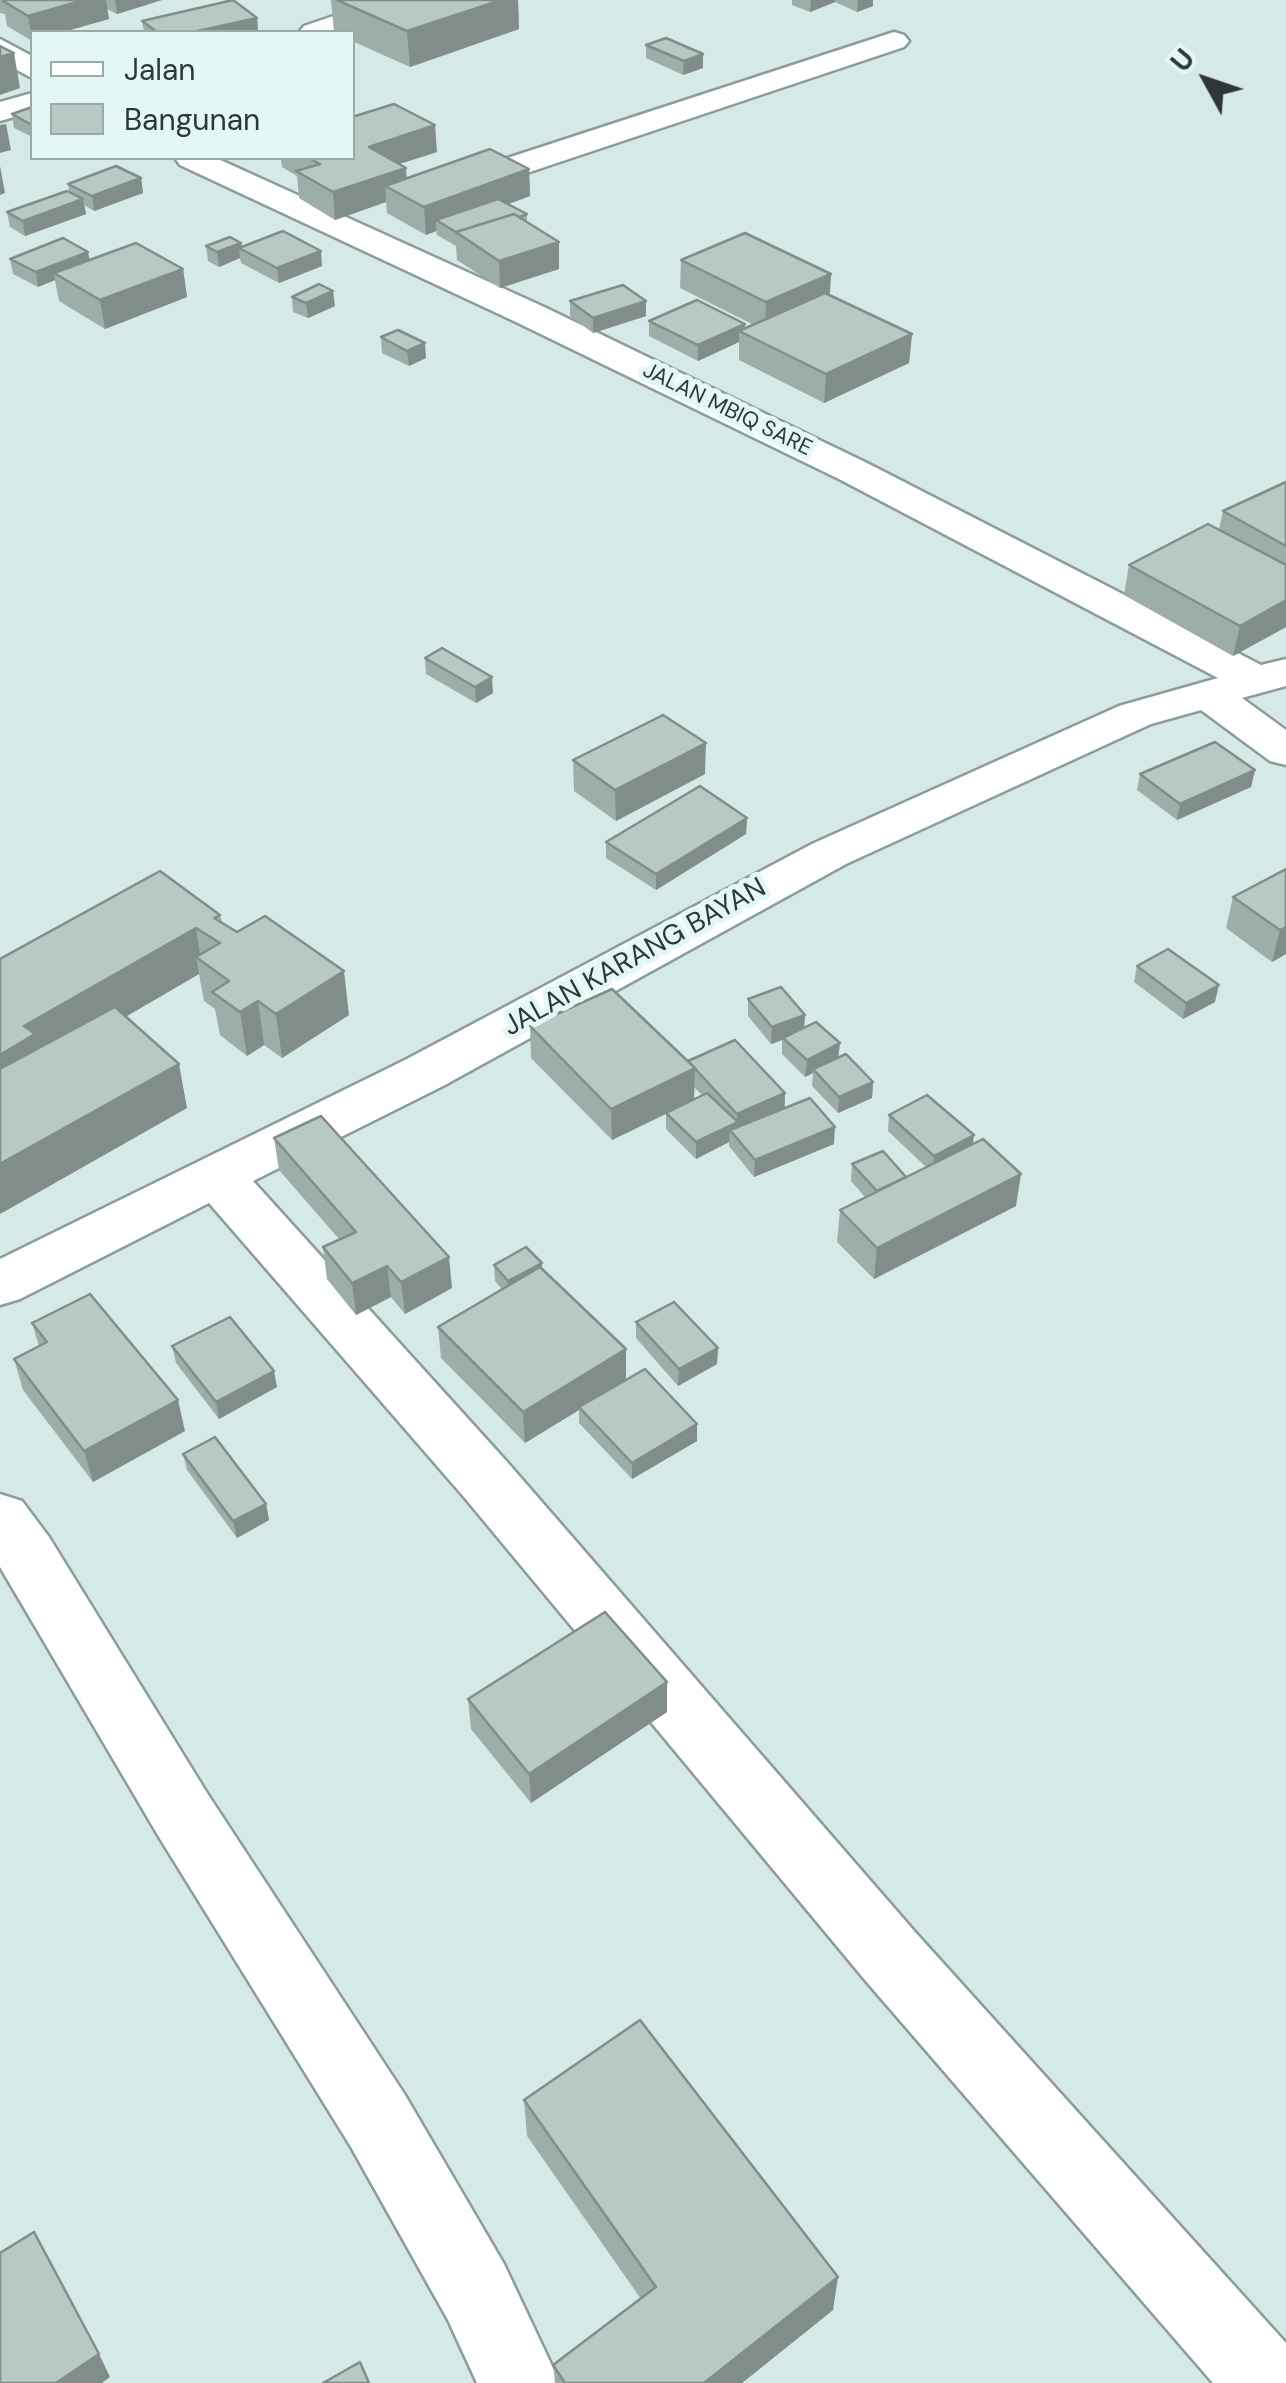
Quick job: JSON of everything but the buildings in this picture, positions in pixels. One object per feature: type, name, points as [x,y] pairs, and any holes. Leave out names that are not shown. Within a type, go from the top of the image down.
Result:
[{"type":"street","points":[[320,30],[410,0]]},
{"type":"street","points":[[428,195],[894,41]]},
{"type":"street","points":[[0,48],[30,68]]},
{"type":"street","points":[[0,112],[30,103]]},
{"type":"street","name":"JALAN MBIQ SARE","points":[[194,160],[529,314],[1271,676]]},
{"type":"street","points":[[335,226],[372,214]]},
{"type":"street","name":"JALAN KARANG BAYAN","points":[[0,1284],[424,1073],[829,854],[1135,714],[1271,676]]},
{"type":"street","points":[[1207,694],[1286,751]]},
{"type":"street","points":[[218,1176],[486,1480],[890,1956],[1267,2383]]},
{"type":"street","points":[[0,1519],[27,1555],[183,1815],[378,2121],[476,2292],[519,2383]]}]
